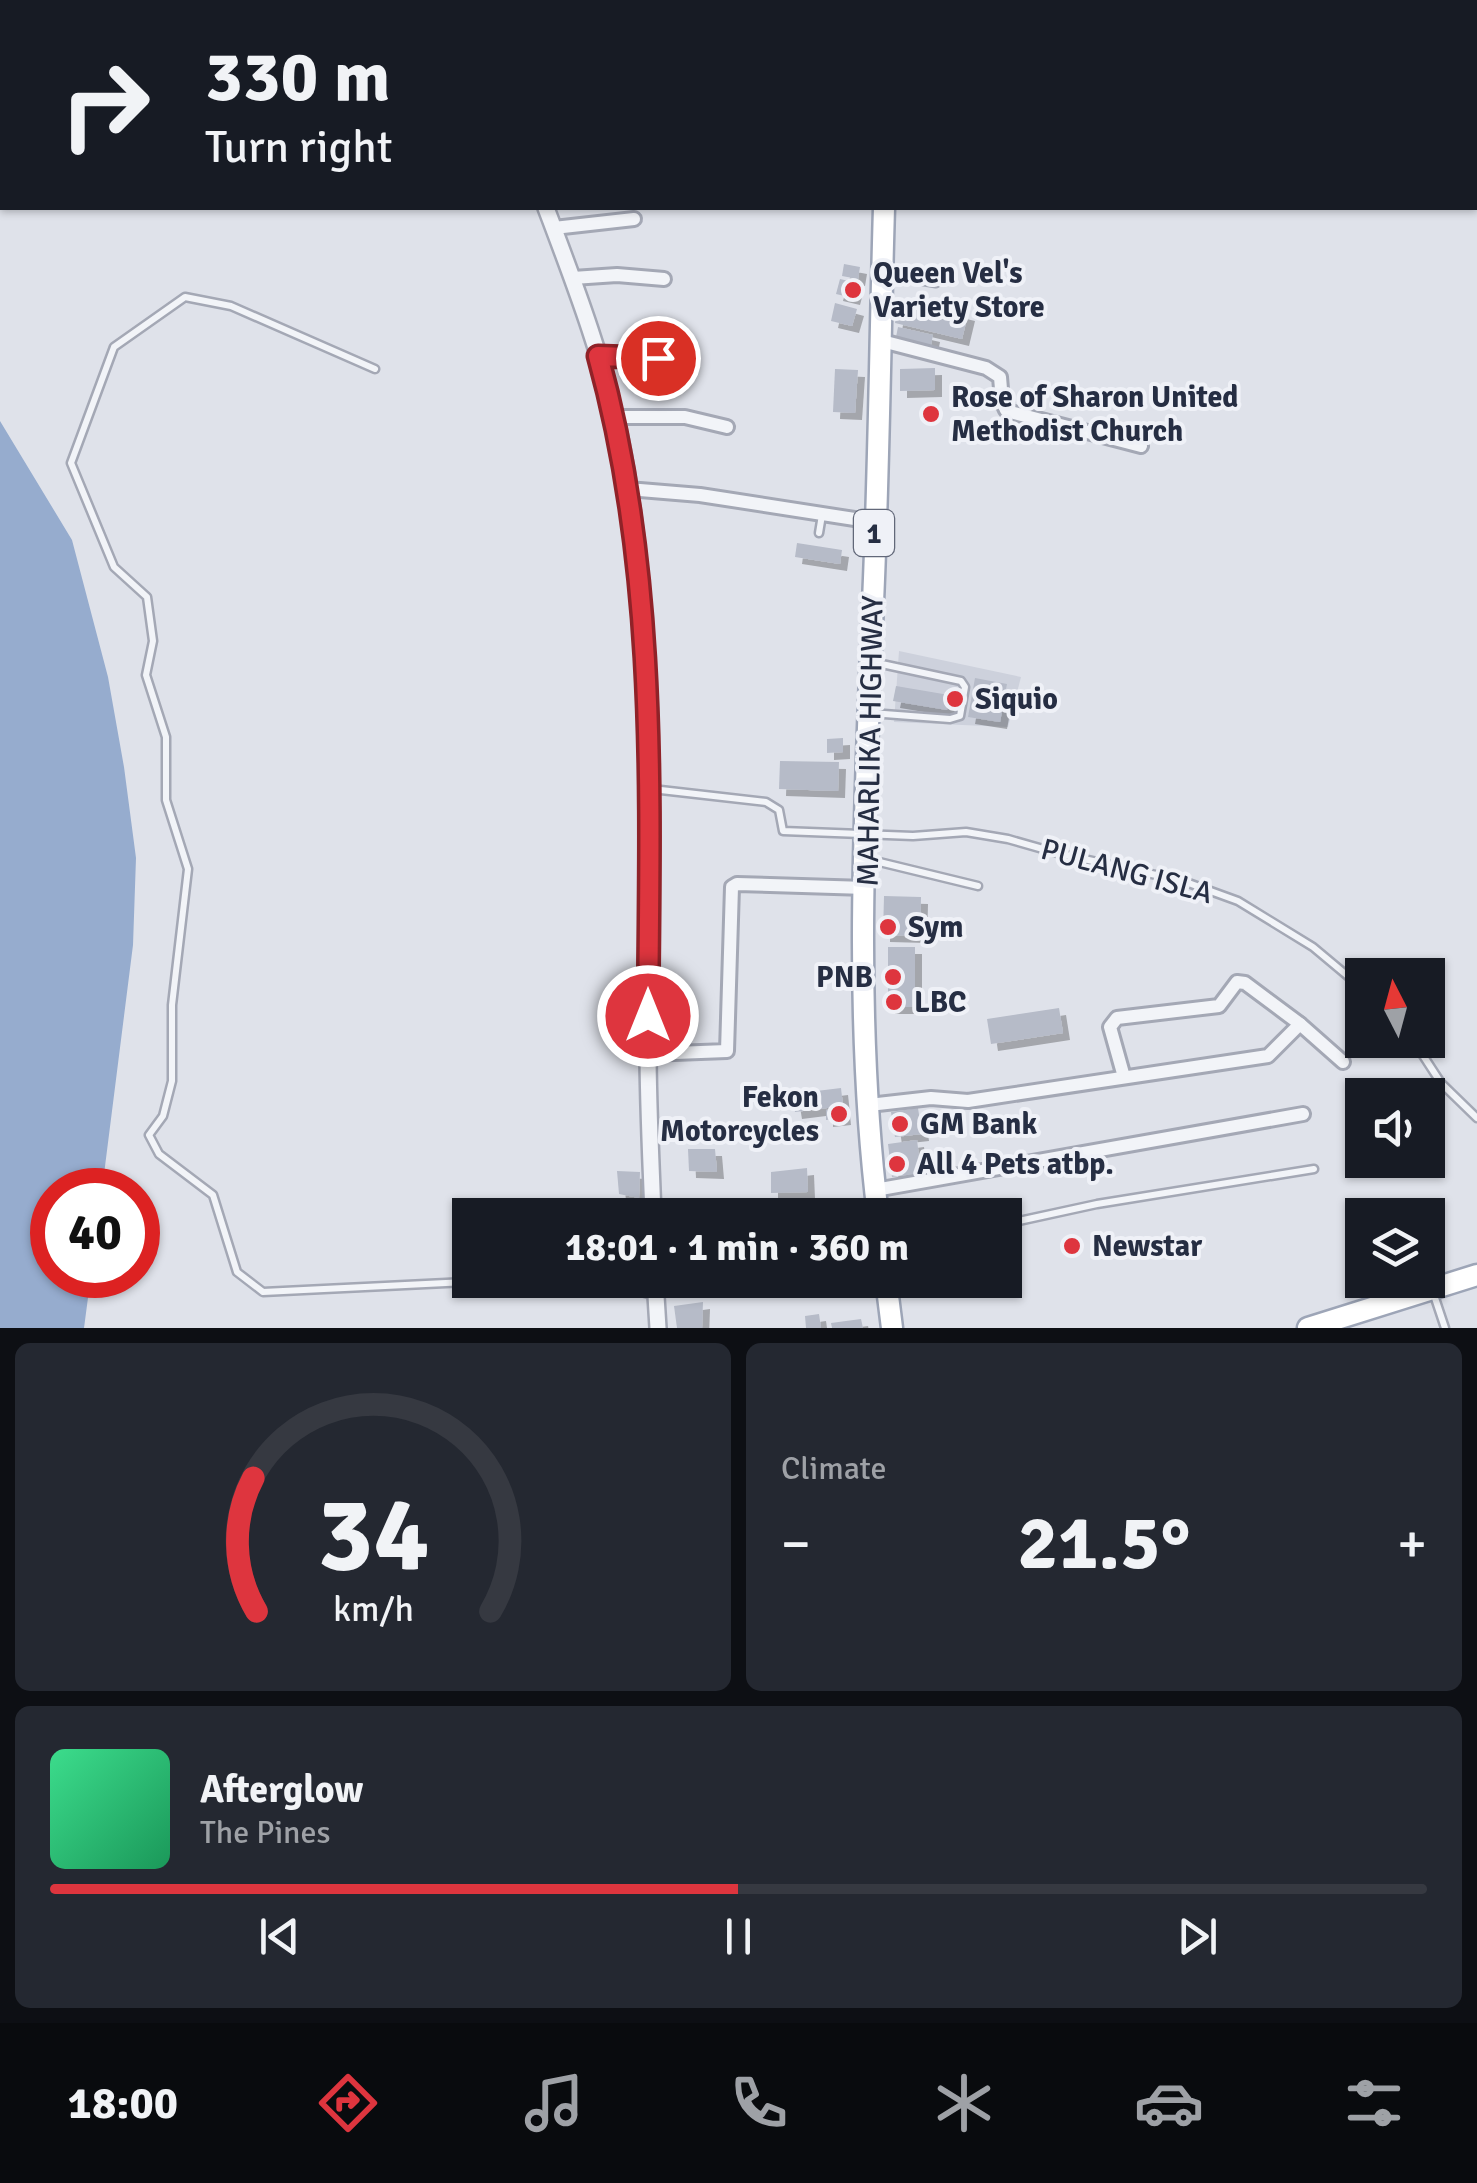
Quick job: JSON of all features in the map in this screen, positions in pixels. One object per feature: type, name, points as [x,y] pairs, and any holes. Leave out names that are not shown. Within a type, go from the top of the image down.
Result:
[{"type":"main road","name":"MAHARLIKA HIGHWAY","points":[[876,1198],[869,1104],[864,835],[884,210]]},
{"type":"main road","points":[[1445,1285],[1477,1274]]},
{"type":"main road","points":[[888,1298],[892,1328]]},
{"type":"main road","points":[[1308,1328],[1403,1298]]},
{"type":"street","points":[[547,210],[573,278],[615,417],[641,596],[650,789],[648,1054],[652,1198]]},
{"type":"street","points":[[554,228],[634,219]]},
{"type":"street","points":[[573,278],[618,275],[664,279]]},
{"type":"street","points":[[882,342],[986,368],[1000,377],[1006,410],[1141,446]]},
{"type":"street","points":[[598,356],[688,362]]},
{"type":"street","points":[[615,417],[685,417],[727,427]]},
{"type":"street","points":[[628,489],[700,495],[874,522]]},
{"type":"street","points":[[648,1054],[727,1051],[732,888],[738,884],[866,888]]},
{"type":"street","points":[[1124,1077],[1110,1027],[1117,1018],[1219,1006],[1237,982],[1245,983],[1300,1024],[1344,1062]]},
{"type":"street","points":[[869,1104],[931,1098],[968,1101],[1268,1056],[1300,1024]]},
{"type":"street","points":[[875,1190],[1302,1114]]},
{"type":"street","points":[[656,1298],[658,1328]]},
{"type":"lane","points":[[882,274],[936,282]]},
{"type":"lane","points":[[375,369],[232,306],[185,297],[114,346],[70,463],[114,567],[147,597],[153,642],[146,675],[166,737],[166,800],[188,869],[172,1005],[172,1081],[163,1116],[149,1135],[159,1154],[212,1195],[237,1272],[264,1292],[452,1283]]},
{"type":"lane","points":[[819,533],[822,514]]},
{"type":"lane","points":[[868,713],[950,719],[960,716],[964,688],[961,681],[871,662]]},
{"type":"lane","name":"PULANG ISLA","points":[[650,789],[766,802],[780,810],[783,832],[913,836],[966,832],[1183,881],[1238,902],[1313,947],[1345,974]]},
{"type":"lane","points":[[865,859],[978,886]]},
{"type":"lane","points":[[1425,1058],[1441,1082],[1477,1118]]},
{"type":"lane","points":[[1022,1220],[1096,1204],[1314,1169]]},
{"type":"lane","points":[[1435,1298],[1445,1328]]},
{"type":"shaded area","name":"Siquio","points":[[899,651],[1021,677],[1008,727],[894,722]]},
{"type":"water","points":[[0,421],[72,540],[108,677],[136,858],[133,945],[105,1168],[30,1168],[30,1298],[88,1298],[84,1328],[0,1328]]},
{"type":"building","points":[[844,264],[860,267],[858,279],[842,276]]},
{"type":"building","points":[[840,279],[857,283],[853,298],[836,294]]},
{"type":"building","points":[[900,298],[968,314],[962,339],[895,323]]},
{"type":"building","points":[[835,303],[857,309],[852,326],[831,321]]},
{"type":"building","points":[[898,327],[933,335],[930,350],[895,342]]},
{"type":"building","points":[[935,368],[935,390],[900,391],[900,369]]},
{"type":"building","points":[[835,369],[858,370],[855,413],[833,412]]},
{"type":"building","points":[[797,543],[842,550],[840,564],[795,557]]},
{"type":"building","points":[[975,678],[1007,684],[1000,722],[968,717]]},
{"type":"building","points":[[896,686],[949,695],[947,710],[893,701]]},
{"type":"building","points":[[843,738],[843,752],[827,753],[827,739]]},
{"type":"building","points":[[780,761],[839,762],[838,791],[779,789]]},
{"type":"building","points":[[884,896],[921,897],[920,936],[883,935]]},
{"type":"building","points":[[888,947],[915,947],[915,1007],[888,1007]]},
{"type":"building","points":[[1059,1008],[1063,1033],[991,1044],[987,1019]]},
{"type":"building","points":[[841,1088],[843,1106],[795,1112],[792,1094]]},
{"type":"building","points":[[918,1108],[922,1134],[895,1137],[891,1112]]},
{"type":"building","points":[[843,1109],[844,1118],[826,1120],[826,1110]]},
{"type":"building","points":[[917,1140],[921,1173],[892,1177],[888,1144]]},
{"type":"building","points":[[688,1149],[715,1149],[717,1172],[689,1171]]},
{"type":"building","points":[[807,1168],[808,1192],[771,1193],[771,1172]]},
{"type":"building","points":[[617,1171],[640,1172],[639,1198],[619,1194]]},
{"type":"building","points":[[703,1302],[702,1328],[677,1328],[674,1306]]},
{"type":"building","points":[[819,1314],[821,1328],[806,1328],[805,1316]]},
{"type":"building","points":[[861,1319],[863,1328],[832,1328],[831,1323]]},
{"type":"place","name":"Queen Vel's Variety Store","points":[[853,290]]},
{"type":"place","name":"Rose of Sharon United Methodist Church","points":[[931,414]]},
{"type":"place","name":"Siquio","points":[[955,699]]},
{"type":"place","name":"Sym","points":[[888,927]]},
{"type":"place","name":"PNB","points":[[893,977]]},
{"type":"place","name":"LBC","points":[[894,1002]]},
{"type":"place","name":"Fekon Motorcycles","points":[[839,1114]]},
{"type":"place","name":"GM Bank","points":[[900,1124]]},
{"type":"place","name":"All 4 Pets atbp.","points":[[897,1164]]},
{"type":"place","name":"Newstar","points":[[1072,1246]]},
{"type":"route","points":[[648,1016],[650,789],[641,596],[622,453],[598,356],[658,358]]}]
